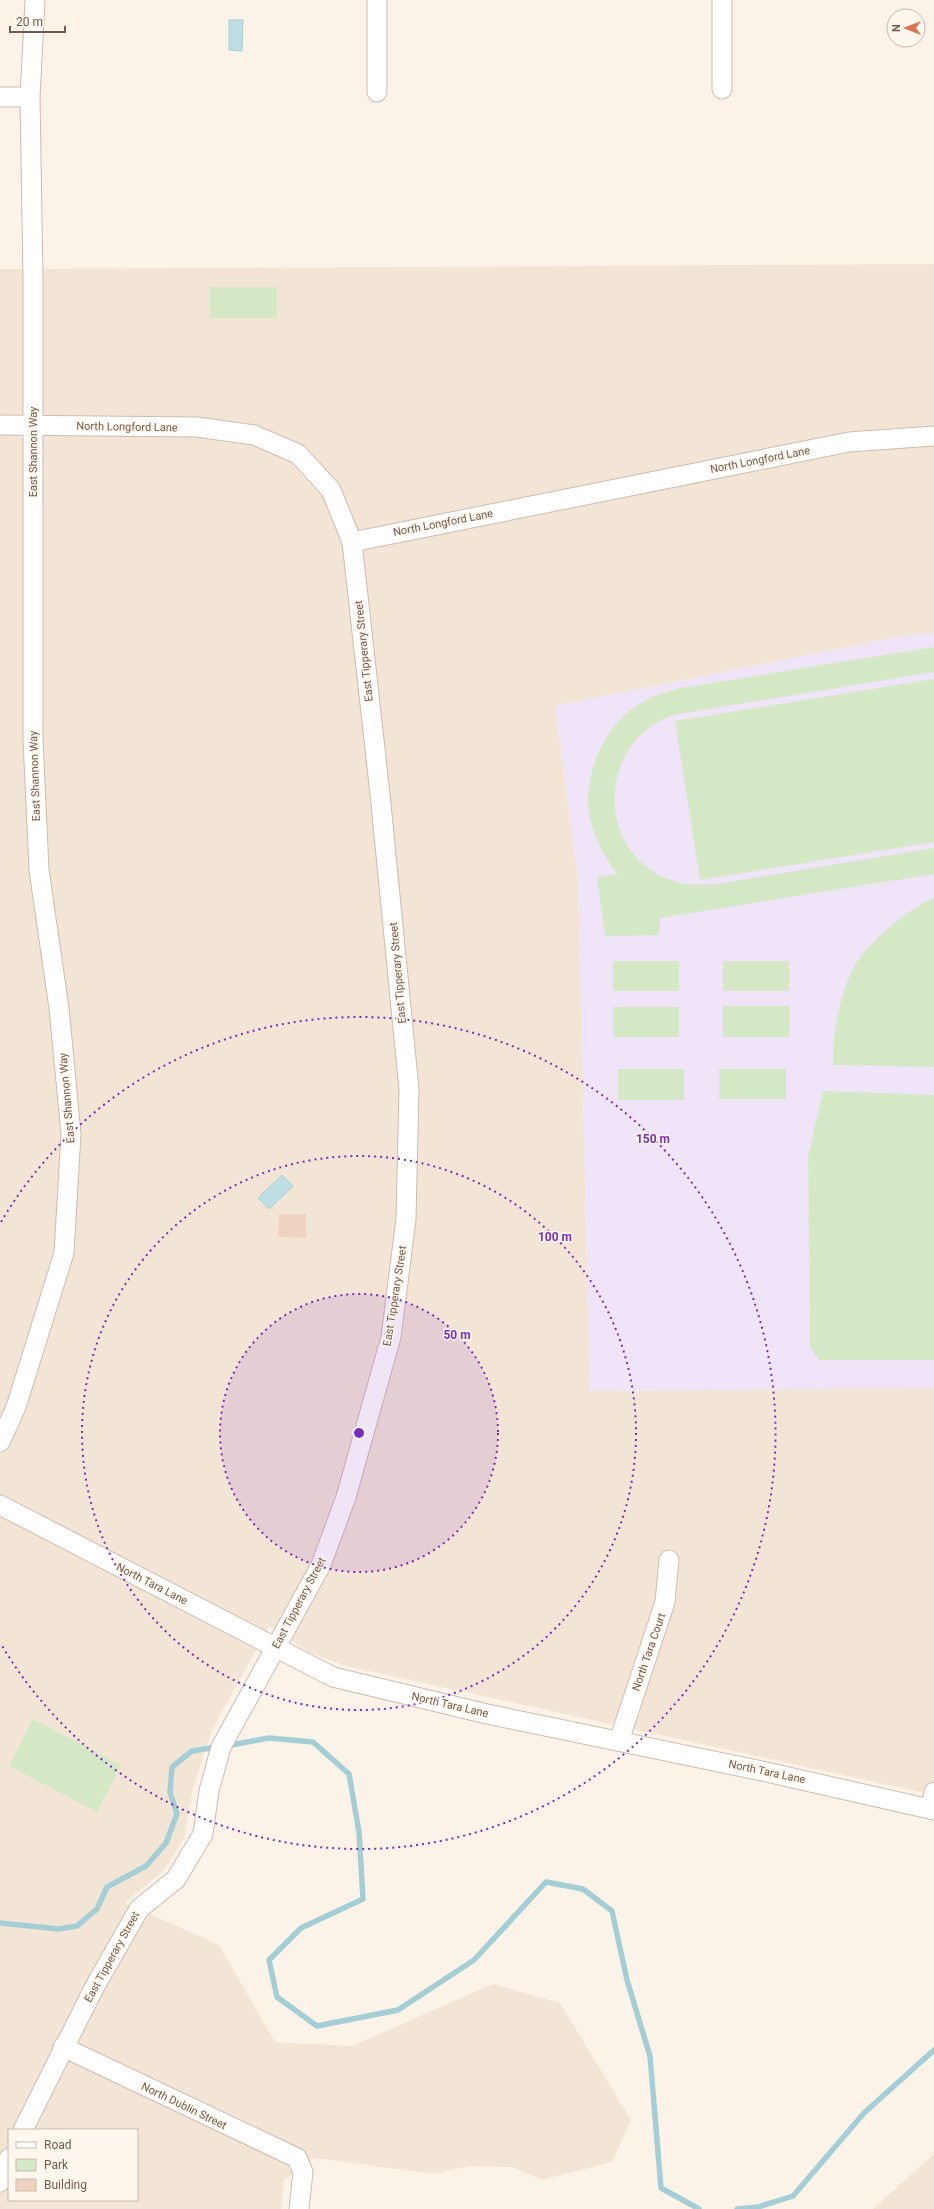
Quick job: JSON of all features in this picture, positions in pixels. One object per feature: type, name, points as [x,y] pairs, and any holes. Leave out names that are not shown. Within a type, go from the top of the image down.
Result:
[{"type":"street","name":"East Shannon Way","points":[[0,1442],[16,1408],[64,1253],[71,1134],[58,1008],[39,870],[33,739],[33,426],[30,97],[35,0]]},
{"type":"street","points":[[377,0],[377,92]]},
{"type":"street","points":[[722,0],[722,89]]},
{"type":"street","points":[[0,97],[30,97]]},
{"type":"street","name":"North Longford Lane","points":[[0,425],[197,427],[254,435],[298,454],[331,490],[352,542],[849,442],[934,436]]},
{"type":"street","name":"East Tipperary Street","points":[[23,2129],[63,2047],[139,1909],[176,1879],[203,1834],[209,1791],[221,1747],[321,1565],[346,1497],[391,1337],[406,1219],[409,1089],[383,826],[352,542]]},
{"type":"street","name":"North Tara Lane","points":[[0,1505],[333,1677],[488,1714],[933,1804]]},
{"type":"street","name":"North Tara Court","points":[[619,1741],[666,1602],[669,1560]]},
{"type":"street","name":"North Dublin Street","points":[[63,2047],[261,2143],[297,2158],[303,2172],[299,2209]]},
{"type":"street","points":[[0,2182],[8,2161]]},
{"type":"shaded area","points":[[934,264],[934,633],[907,635],[555,706],[578,877],[590,1391],[934,1388],[934,1795],[346,1666],[308,1652],[269,1626],[212,1730],[193,1788],[184,1838],[165,1869],[125,1903],[219,1945],[275,2042],[352,2046],[493,1984],[560,2003],[631,2120],[612,2162],[542,2180],[513,2167],[470,2166],[433,2174],[315,2158],[284,2180],[281,2209],[0,2209],[0,269]]},
{"type":"shaded area","points":[[934,633],[934,1388],[590,1391],[578,877],[555,706],[907,635]]},
{"type":"shaded area","points":[[934,2154],[934,2209],[873,2209]]},
{"type":"green space","points":[[210,287],[277,287],[277,318],[210,318]]},
{"type":"green space","points":[[934,647],[934,672],[696,711],[666,718],[643,733],[626,754],[617,778],[614,803],[619,828],[631,850],[649,869],[679,883],[696,885],[717,884],[934,848],[934,874],[660,918],[659,935],[605,936],[597,877],[617,874],[602,850],[591,823],[588,804],[589,789],[591,773],[596,758],[611,731],[621,719],[646,700],[681,688]]},
{"type":"green space","points":[[934,679],[934,842],[700,880],[675,721]]},
{"type":"green space","points":[[934,898],[934,1067],[833,1065],[837,1016],[847,981],[858,960],[888,928],[912,910]]},
{"type":"green space","points":[[613,961],[679,961],[679,991],[613,991]]},
{"type":"green space","points":[[723,961],[789,961],[789,991],[723,991]]},
{"type":"green space","points":[[723,1006],[789,1006],[789,1037],[723,1037]]},
{"type":"green space","points":[[613,1007],[679,1007],[679,1037],[613,1037]]},
{"type":"green space","points":[[618,1069],[684,1069],[684,1100],[618,1100]]},
{"type":"green space","points":[[719,1069],[786,1069],[786,1099],[719,1099]]},
{"type":"green space","points":[[823,1091],[934,1095],[934,1360],[819,1360],[810,1347],[808,1157]]},
{"type":"green space","points":[[33,1719],[121,1765],[97,1812],[9,1766]]},
{"type":"water","points":[[229,20],[243,20],[242,51],[229,50]]},
{"type":"water","points":[[282,1175],[293,1186],[269,1209],[258,1198]]},
{"type":"building","points":[[279,1214],[306,1214],[306,1238],[278,1237]]},
{"type":"waterway","points":[[226,1746],[269,1738],[313,1742],[349,1774],[359,1832],[363,1899],[301,1928],[269,1960],[277,1997],[317,2026],[398,2010],[474,1960],[546,1882],[583,1889],[612,1911],[627,1980],[650,2056],[661,2188],[699,2209]]},
{"type":"waterway","points":[[0,1923],[59,1929],[77,1926],[97,1909],[107,1887],[146,1866],[166,1843],[177,1814],[170,1792],[172,1767],[192,1751],[217,1747]]},
{"type":"waterway","points":[[737,2209],[758,2207],[793,2196],[864,2113],[934,2050]]}]
